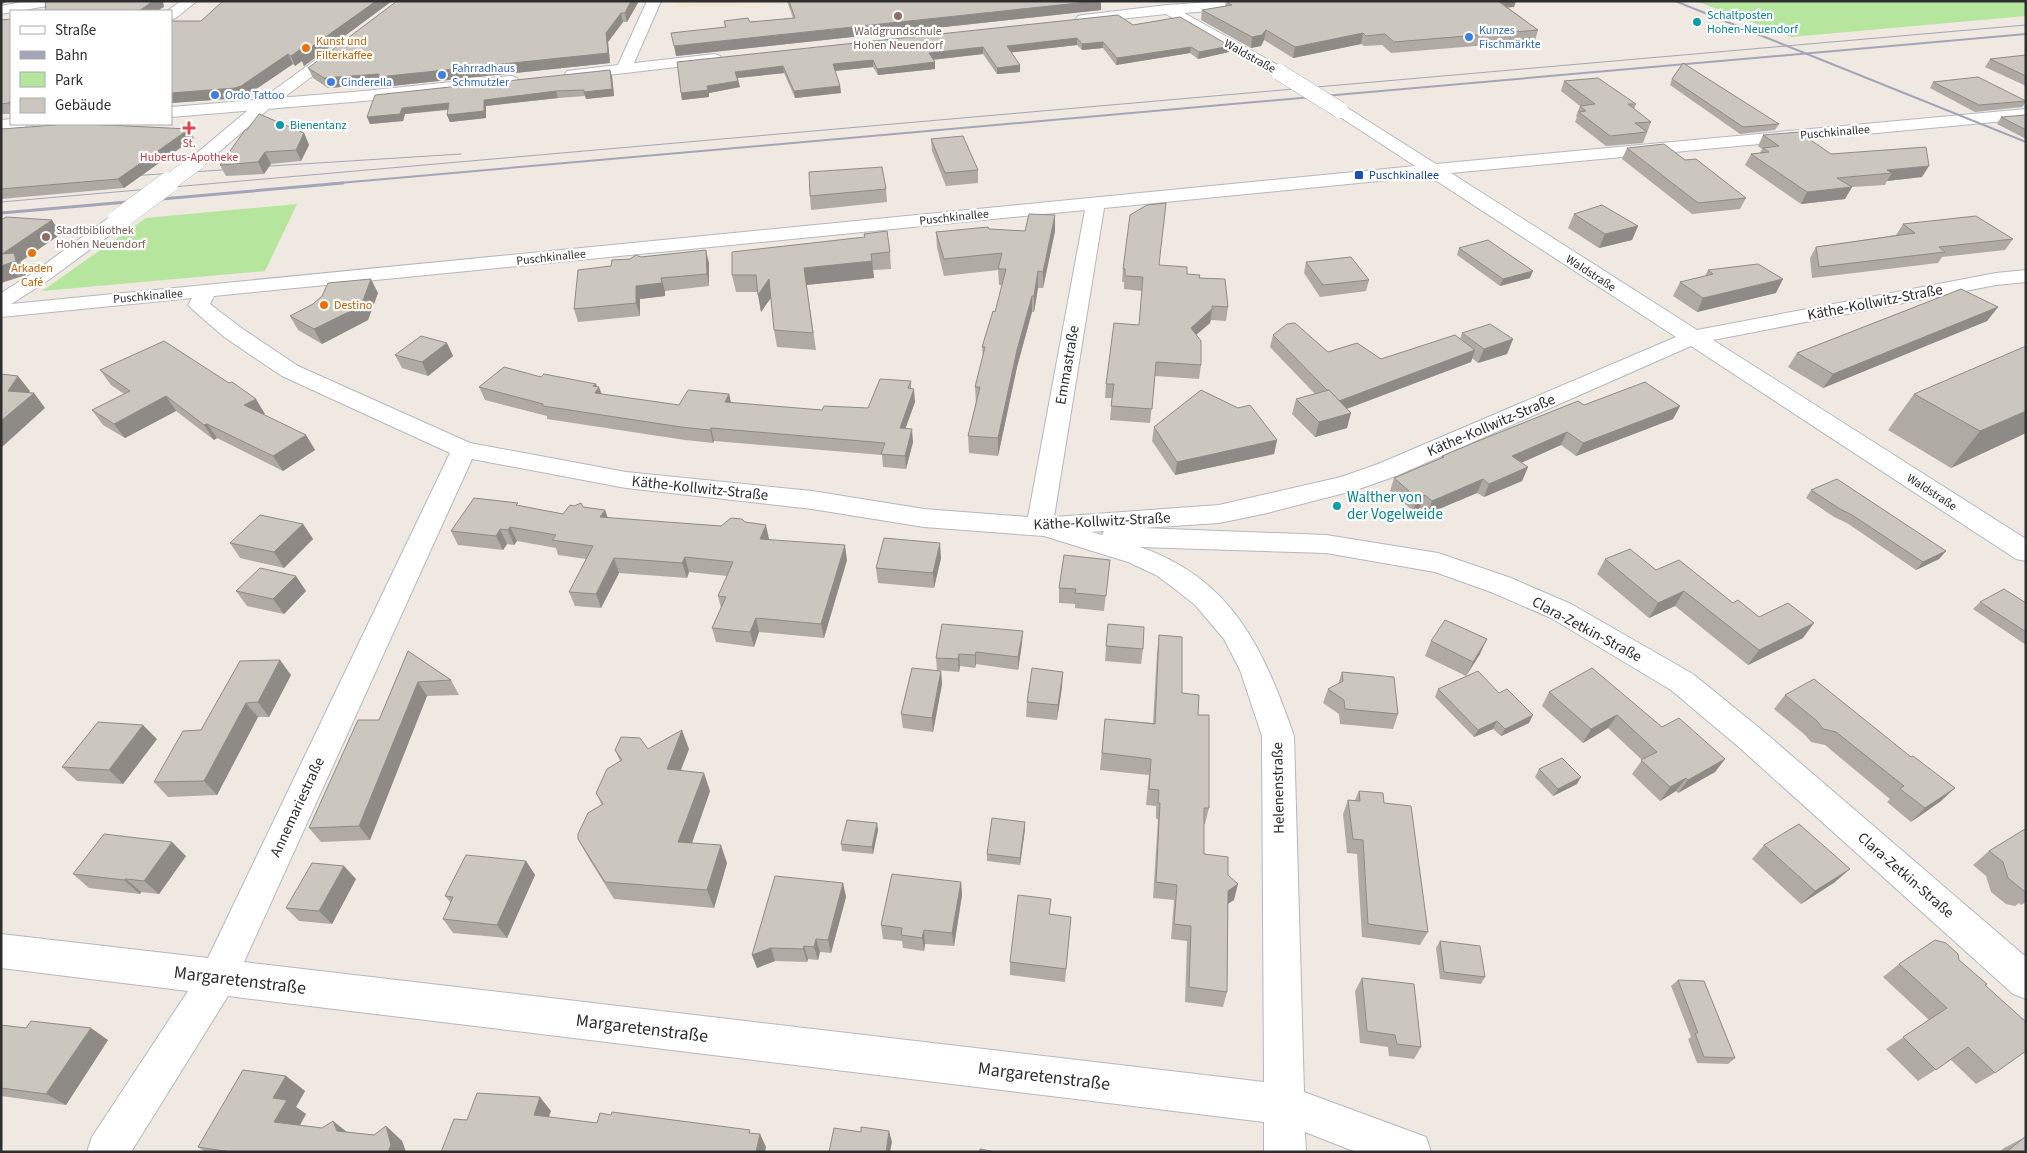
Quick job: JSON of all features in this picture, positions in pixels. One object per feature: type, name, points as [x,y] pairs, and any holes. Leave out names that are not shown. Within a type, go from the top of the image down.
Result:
[{"type":"street","points":[[1,10],[53,1]]},
{"type":"street","points":[[172,14],[190,1]]},
{"type":"street","points":[[626,69],[626,63],[654,1]]},
{"type":"street","name":"Waldstraße","points":[[1154,1],[1279,72],[1340,110],[1691,338],[2026,552]]},
{"type":"street","points":[[1065,21],[1168,10],[1282,1]]},
{"type":"street","points":[[1,302],[40,277],[198,161],[265,104],[351,41]]},
{"type":"street","points":[[558,76],[733,57]]},
{"type":"street","points":[[172,112],[529,79]]},
{"type":"street","name":"Puschkinallee","points":[[1,311],[2026,114]]},
{"type":"street","name":"Emmastraße","points":[[1039,527],[1095,204]]},
{"type":"street","name":"Käthe-Kollwitz-Straße","points":[[206,291],[199,305],[232,332],[290,371],[464,450],[626,480],[812,500],[924,518],[1039,527],[1219,514],[1347,484],[1387,470],[1691,338],[1996,279],[2026,276]]},
{"type":"street","points":[[1996,279],[2026,291]]},
{"type":"street","name":"Annemariestraße","points":[[107,1152],[218,978],[464,450]]},
{"type":"street","name":"Clara-Zetkin-Straße","points":[[1039,527],[1155,539],[1326,544],[1438,563],[1501,585],[1561,611],[1682,682],[1752,740],[2026,981]]},
{"type":"street","name":"Helenenstraße","points":[[1039,527],[1163,567],[1195,589],[1220,612],[1238,636],[1260,683],[1278,736],[1285,1152]]},
{"type":"street","name":"Margaretenstraße","points":[[1,951],[1283,1104],[1411,1152]]},
{"type":"shaded area","points":[[678,1],[884,1],[676,7]]},
{"type":"shaded area","name":"Waldgrundschule Hohen Neuendorf","points":[[884,1],[898,1],[912,31],[899,32]]},
{"type":"green space","points":[[1696,1],[2026,1],[2026,16],[1791,37]]},
{"type":"green space","points":[[297,204],[265,271],[42,291],[146,218]]},
{"type":"building","points":[[45,1],[153,1],[140,10],[46,10]]},
{"type":"building","points":[[223,1],[376,1],[299,56],[309,43],[291,56],[288,54],[241,86],[172,93],[172,21],[201,21]]},
{"type":"building","points":[[397,1],[631,1],[625,13],[621,13],[606,33],[608,53],[378,77],[379,74],[324,78],[308,68]]},
{"type":"building","points":[[789,1],[1097,1],[674,46],[671,33],[726,27],[724,21],[748,18],[750,22],[795,18]]},
{"type":"building","points":[[1226,1],[1498,1],[1538,30],[1394,42],[1385,34],[1366,36],[1363,33],[1295,47],[1266,30],[1262,35],[1252,37],[1202,10],[1232,5]]},
{"type":"building","points":[[1118,15],[1133,25],[1180,17],[1230,46],[1199,52],[1191,47],[1117,58],[1103,42],[1082,44],[1077,38],[1007,46],[1020,65],[997,68],[983,47],[929,53],[935,62],[877,69],[873,60],[833,64],[840,86],[794,91],[783,66],[735,72],[738,81],[707,86],[708,90],[681,93],[677,62]]},
{"type":"building","points":[[10,19],[10,101],[1,104],[1,20]]},
{"type":"building","points":[[2026,55],[2026,76],[1990,59]]},
{"type":"building","points":[[1683,63],[1779,124],[1743,127],[1672,79]]},
{"type":"building","points":[[610,70],[612,89],[584,92],[584,90],[556,91],[484,100],[484,111],[447,115],[449,103],[402,108],[400,114],[367,117],[375,95]]},
{"type":"building","points":[[1978,77],[2026,101],[1979,105],[1933,82]]},
{"type":"building","points":[[1598,78],[1636,104],[1628,104],[1651,122],[1635,123],[1647,132],[1610,136],[1579,112],[1586,111],[1580,106],[1595,104],[1564,81]]},
{"type":"building","points":[[259,114],[304,133],[296,150],[265,152],[258,162],[220,165],[245,130],[247,130]]},
{"type":"building","points":[[2026,115],[2026,130],[2001,117]]},
{"type":"building","points":[[56,125],[106,125],[189,129],[118,179],[1,189],[1,129]]},
{"type":"building","points":[[1799,132],[1831,154],[1926,147],[1929,166],[1887,170],[1892,173],[1837,178],[1852,187],[1807,192],[1751,154],[1769,152],[1763,148],[1779,146],[1763,135]]},
{"type":"building","points":[[963,136],[978,170],[945,173],[931,139]]},
{"type":"building","points":[[1664,144],[1685,160],[1696,159],[1746,198],[1698,203],[1627,148]]},
{"type":"building","points":[[882,167],[886,189],[810,196],[809,172]]},
{"type":"building","points":[[1166,203],[1159,265],[1187,267],[1187,274],[1200,275],[1199,278],[1225,279],[1228,307],[1212,306],[1212,309],[1191,328],[1201,341],[1201,365],[1156,362],[1152,409],[1111,406],[1114,384],[1106,384],[1114,323],[1139,325],[1143,277],[1125,276],[1125,269],[1123,269],[1130,215],[1147,205]]},
{"type":"building","points":[[1602,205],[1638,226],[1605,234],[1574,214]]},
{"type":"building","points":[[1029,214],[1055,215],[1043,272],[1038,271],[1034,296],[1032,296],[1017,350],[998,438],[968,436],[980,387],[975,387],[985,347],[982,347],[993,311],[995,312],[1006,269],[998,269],[1002,253],[944,259],[936,232],[988,227],[989,229],[1025,231]]},
{"type":"building","points":[[1976,216],[2013,239],[1939,247],[1945,252],[1819,267],[1816,247],[1915,233],[1903,224]]},
{"type":"building","points":[[6,217],[52,220],[2,254],[14,253],[16,261],[1,266],[1,220]]},
{"type":"building","points":[[887,231],[890,252],[871,254],[872,261],[804,268],[813,333],[774,330],[769,279],[758,295],[756,275],[732,275],[732,252],[865,237],[864,234]]},
{"type":"building","points":[[1488,240],[1533,271],[1503,279],[1459,248]]},
{"type":"building","points":[[706,250],[707,274],[661,278],[662,283],[636,286],[636,303],[574,309],[578,270],[611,266],[612,260],[630,259],[636,255],[641,257]]},
{"type":"building","points":[[1351,257],[1369,280],[1323,285],[1306,262]]},
{"type":"building","points":[[1758,264],[1783,279],[1703,298],[1680,282],[1713,274],[1708,270]]},
{"type":"building","points":[[371,279],[361,306],[314,329],[290,316],[313,304],[322,296],[328,283]]},
{"type":"building","points":[[1961,289],[1998,307],[1833,374],[1797,353]]},
{"type":"building","points":[[1295,323],[1328,352],[1357,343],[1381,359],[1455,335],[1475,350],[1339,401],[1273,335],[1287,324]]},
{"type":"building","points":[[1490,324],[1513,339],[1484,349],[1462,333]]},
{"type":"building","points":[[421,336],[447,343],[422,362],[395,355]]},
{"type":"building","points":[[164,341],[229,383],[232,382],[256,399],[244,405],[306,435],[273,456],[207,424],[204,425],[166,396],[114,424],[92,410],[130,391],[100,370]]},
{"type":"building","points":[[2026,346],[2026,411],[1980,431],[1914,394]]},
{"type":"building","points":[[504,367],[541,377],[544,374],[596,384],[593,386],[599,387],[595,393],[679,405],[688,390],[729,394],[725,402],[822,410],[824,406],[868,408],[880,379],[911,381],[908,388],[914,389],[900,428],[912,429],[905,456],[881,454],[885,443],[681,427],[543,406],[543,404],[479,387]]},
{"type":"building","points":[[1,374],[18,376],[8,391],[34,393],[1,421]]},
{"type":"building","points":[[1645,382],[1680,406],[1583,443],[1567,432],[1512,456],[1528,467],[1489,484],[1483,479],[1432,501],[1425,495],[1417,498],[1394,478],[1444,457],[1442,456],[1578,401],[1584,405]]},
{"type":"building","points":[[1201,390],[1238,408],[1250,405],[1277,440],[1177,462],[1154,427]]},
{"type":"building","points":[[1329,390],[1351,413],[1319,422],[1296,399]]},
{"type":"building","points":[[1837,479],[1946,551],[1923,562],[1811,490]]},
{"type":"building","points":[[474,498],[518,503],[516,505],[563,514],[570,505],[574,506],[581,503],[583,507],[605,510],[600,517],[721,526],[731,518],[742,519],[745,522],[766,525],[760,539],[845,545],[821,624],[756,618],[750,632],[712,628],[726,597],[718,596],[733,562],[685,557],[682,563],[614,558],[596,594],[569,592],[593,546],[552,540],[556,535],[510,527],[508,530],[500,529],[496,536],[451,531]]},
{"type":"building","points":[[260,515],[303,524],[274,552],[230,543]]},
{"type":"building","points":[[884,538],[940,543],[933,573],[876,568]]},
{"type":"building","points":[[1630,549],[1656,570],[1679,560],[1733,603],[1738,600],[1759,617],[1788,603],[1814,623],[1759,650],[1684,591],[1658,603],[1605,559]]},
{"type":"building","points":[[1064,555],[1110,560],[1106,596],[1075,593],[1076,589],[1059,588]]},
{"type":"building","points":[[260,568],[296,576],[273,599],[236,591]]},
{"type":"building","points":[[2004,589],[2026,603],[2026,632],[1980,602]]},
{"type":"building","points":[[1445,620],[1487,639],[1473,662],[1431,641]]},
{"type":"building","points":[[942,624],[1023,631],[1018,657],[976,652],[975,655],[959,654],[958,659],[936,658]]},
{"type":"building","points":[[1108,624],[1144,627],[1143,649],[1106,646]]},
{"type":"building","points":[[1159,635],[1182,637],[1182,693],[1199,695],[1198,715],[1209,715],[1209,808],[1204,808],[1204,854],[1228,857],[1228,875],[1238,884],[1228,891],[1227,992],[1189,987],[1191,926],[1174,924],[1177,885],[1156,882],[1160,803],[1158,803],[1159,790],[1149,789],[1151,759],[1102,753],[1105,719],[1155,724]]},
{"type":"building","points":[[408,651],[451,680],[418,682],[359,826],[309,828],[358,720],[379,720]]},
{"type":"building","points":[[280,660],[258,702],[246,703],[204,781],[154,782],[183,731],[201,730],[240,661]]},
{"type":"building","points":[[912,668],[941,671],[932,718],[901,714]]},
{"type":"building","points":[[1032,668],[1063,672],[1058,705],[1027,702]]},
{"type":"building","points":[[1592,668],[1662,727],[1679,718],[1725,759],[1688,780],[1686,778],[1670,787],[1641,760],[1657,752],[1617,715],[1591,729],[1549,692]]},
{"type":"building","points":[[1478,671],[1499,693],[1507,689],[1533,715],[1505,729],[1497,721],[1478,730],[1438,689]]},
{"type":"building","points":[[1342,672],[1394,677],[1398,714],[1345,709],[1344,700],[1328,689],[1343,681]]},
{"type":"building","points":[[1814,679],[1911,757],[1913,756],[1955,788],[1925,808],[1900,789],[1904,786],[1836,732],[1823,729],[1817,721],[1785,695]]},
{"type":"building","points":[[98,722],[143,725],[109,770],[62,767]]},
{"type":"building","points":[[682,730],[667,769],[704,773],[678,842],[721,845],[707,890],[605,882],[578,839],[578,834],[588,813],[603,804],[596,793],[607,769],[622,760],[615,750],[621,737],[640,738],[648,749]]},
{"type":"building","points":[[1562,758],[1581,777],[1558,789],[1539,769]]},
{"type":"building","points":[[1359,791],[1383,793],[1384,803],[1411,806],[1428,932],[1368,924],[1363,840],[1353,839],[1348,800],[1360,801]]},
{"type":"building","points":[[992,818],[1025,822],[1020,858],[987,854]]},
{"type":"building","points":[[847,820],[877,823],[872,847],[841,844]]},
{"type":"building","points":[[1799,824],[1850,869],[1815,891],[1764,845]]},
{"type":"building","points":[[2025,829],[2026,891],[2024,891],[2008,878],[2003,862],[1989,851]]},
{"type":"building","points":[[104,834],[172,842],[144,881],[73,874]]},
{"type":"building","points":[[466,855],[526,861],[497,925],[443,919],[453,897],[445,896]]},
{"type":"building","points":[[312,863],[344,866],[319,911],[286,908]]},
{"type":"building","points":[[892,874],[961,882],[952,933],[924,930],[922,938],[901,935],[902,928],[881,925]]},
{"type":"building","points":[[775,876],[843,883],[828,940],[816,939],[814,947],[804,946],[803,949],[771,948],[752,955]]},
{"type":"building","points":[[1018,895],[1051,899],[1049,914],[1071,917],[1066,969],[1010,962]]},
{"type":"building","points":[[1935,940],[1946,943],[1958,954],[1959,960],[2026,1022],[2026,1051],[1995,1073],[1968,1047],[1936,1070],[1903,1037],[1947,1008],[1899,964]]},
{"type":"building","points":[[1440,941],[1480,946],[1485,977],[1444,972]]},
{"type":"building","points":[[1362,978],[1414,984],[1421,1047],[1397,1044],[1395,1035],[1367,1031]]},
{"type":"building","points":[[1678,980],[1704,981],[1735,1058],[1704,1057],[1695,1033],[1698,1033]]},
{"type":"building","points":[[31,1021],[91,1028],[46,1094],[1,1088],[1,1025],[26,1028]]},
{"type":"building","points":[[243,1070],[286,1076],[273,1098],[287,1100],[274,1122],[322,1128],[333,1121],[337,1131],[374,1135],[386,1126],[391,1145],[388,1152],[231,1152],[198,1147]]},
{"type":"building","points":[[477,1093],[540,1097],[534,1115],[597,1123],[600,1113],[611,1115],[612,1112],[750,1130],[749,1133],[760,1134],[756,1152],[441,1152],[454,1119],[467,1120]]},
{"type":"building","points":[[861,1127],[889,1131],[886,1152],[829,1152],[834,1128],[861,1132]]},
{"type":"building","points":[[2025,1137],[2026,1152],[2006,1152]]},
{"type":"building","points":[[980,1149],[996,1152],[980,1152]]},
{"type":"tram line","points":[[1,202],[2026,25]]},
{"type":"tram line","points":[[254,167],[461,154]]},
{"type":"tram line","points":[[130,176],[237,169]]},
{"type":"railway","points":[[1675,1],[1806,53]]},
{"type":"railway","points":[[1806,53],[2026,34]]},
{"type":"railway","points":[[328,184],[1806,53]]},
{"type":"railway","points":[[1806,53],[2026,142]]},
{"type":"railway","points":[[1,213],[343,183]]},
{"type":"place","name":"Waldgrundschule Hohen Neuendorf","points":[[898,16]]},
{"type":"place","name":"Schaltposten Hohen-Neuendorf","points":[[1697,22]]},
{"type":"place","name":"Kunzes Fischmärkte","points":[[1469,37]]},
{"type":"place","name":"Kunst und Filterkaffee","points":[[306,48]]},
{"type":"place","name":"Fahrradhaus Schmutzler","points":[[442,75]]},
{"type":"place","name":"Cinderella","points":[[331,82]]},
{"type":"place","name":"Ordo Tattoo","points":[[215,95]]},
{"type":"place","name":"Bienentanz","points":[[280,125]]},
{"type":"place","name":"St. Hubertus-Apotheke","points":[[189,128]]},
{"type":"place","name":"Puschkinallee","points":[[1359,175]]},
{"type":"place","name":"Stadtbibliothek Hohen Neuendorf","points":[[46,237]]},
{"type":"place","name":"Arkaden Café","points":[[32,253]]},
{"type":"place","name":"Destino","points":[[324,305]]},
{"type":"place","name":"Walther von der Vogelweide","points":[[1337,506]]}]
